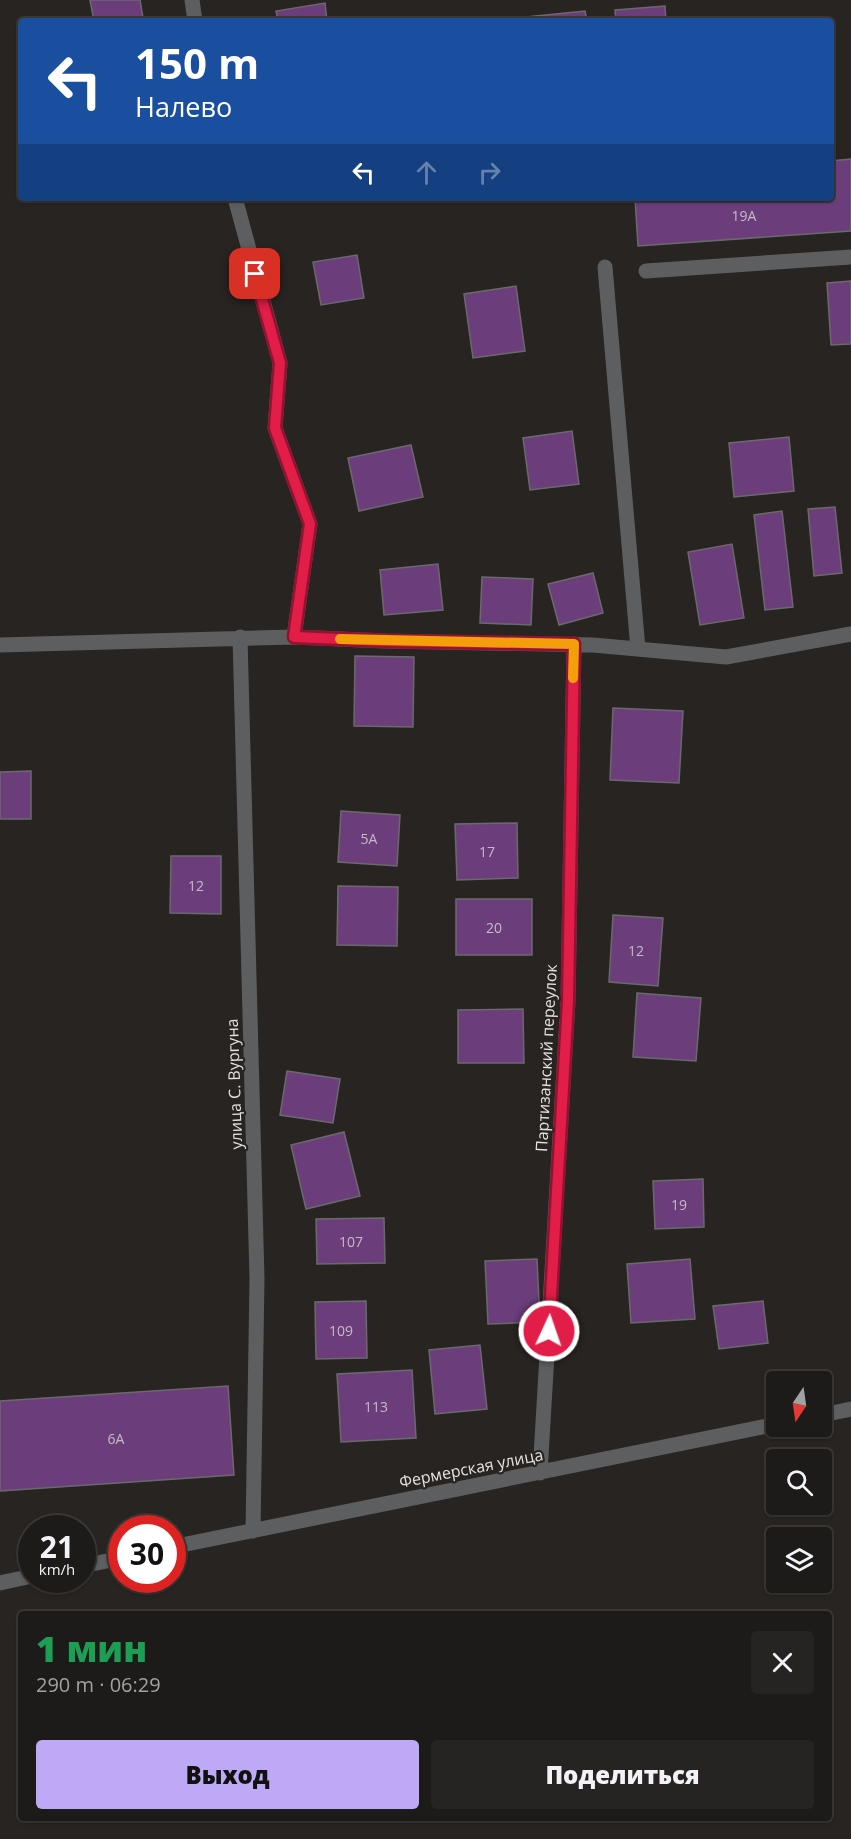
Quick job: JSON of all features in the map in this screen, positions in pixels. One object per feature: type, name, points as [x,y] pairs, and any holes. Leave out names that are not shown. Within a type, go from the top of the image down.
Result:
[{"type":"street","points":[[192,0],[195,18]]},
{"type":"street","points":[[236,201],[280,363],[275,428],[310,524],[294,637]]},
{"type":"street","points":[[646,271],[851,257]]},
{"type":"street","points":[[605,267],[638,649]]},
{"type":"street","points":[[0,645],[294,637],[574,644],[726,657],[851,634]]},
{"type":"street","name":"улица С. Вургуна","points":[[240,637],[257,1279],[253,1531]]},
{"type":"street","name":"Партизанский переулок","points":[[540,1473],[568,1001],[574,644]]},
{"type":"street","points":[[832,1413],[851,1409]]},
{"type":"street","name":"Фермерская улица","points":[[186,1544],[766,1426]]},
{"type":"street","points":[[0,1583],[18,1579]]},
{"type":"building","points":[[90,0],[140,0],[143,18],[93,18]]},
{"type":"building","points":[[325,3],[327,18],[277,18],[276,11]]},
{"type":"building","points":[[665,6],[666,18],[616,18],[615,10]]},
{"type":"building","points":[[585,11],[586,18],[526,18]]},
{"type":"building","points":[[851,159],[851,231],[638,246],[635,201],[834,201],[834,161]]},
{"type":"building","points":[[357,255],[364,298],[321,305],[313,262]]},
{"type":"building","points":[[851,281],[851,344],[831,345],[827,283]]},
{"type":"building","points":[[516,286],[525,351],[473,358],[464,294]]},
{"type":"building","points":[[572,431],[579,484],[530,490],[523,438]]},
{"type":"building","points":[[789,437],[794,491],[734,497],[729,443]]},
{"type":"building","points":[[411,445],[423,497],[359,511],[348,458]]},
{"type":"building","points":[[835,507],[842,573],[814,576],[808,509]]},
{"type":"building","points":[[782,511],[793,607],[765,610],[754,515]]},
{"type":"building","points":[[732,544],[744,618],[700,625],[688,552]]},
{"type":"building","points":[[438,564],[443,610],[384,615],[380,570]]},
{"type":"building","points":[[593,573],[603,613],[559,625],[548,584]]},
{"type":"building","points":[[482,577],[533,579],[531,625],[480,623]]},
{"type":"building","points":[[355,656],[414,657],[413,727],[354,726]]},
{"type":"building","points":[[613,708],[683,711],[679,783],[610,780]]},
{"type":"building","points":[[31,771],[31,819],[0,819],[0,772]]},
{"type":"building","points":[[341,811],[400,815],[397,866],[338,862]]},
{"type":"building","points":[[517,823],[518,878],[457,880],[455,824]]},
{"type":"building","points":[[171,856],[221,856],[221,914],[170,913]]},
{"type":"building","points":[[338,886],[398,887],[397,946],[337,945]]},
{"type":"building","points":[[456,899],[532,899],[532,955],[456,955]]},
{"type":"building","points":[[613,915],[663,918],[658,986],[609,982]]},
{"type":"building","points":[[637,993],[701,998],[696,1061],[633,1057]]},
{"type":"building","points":[[523,1009],[524,1063],[458,1063],[458,1010]]},
{"type":"building","points":[[287,1071],[340,1079],[333,1123],[280,1115]]},
{"type":"building","points":[[344,1132],[360,1196],[306,1209],[291,1145]]},
{"type":"building","points":[[703,1179],[704,1227],[655,1229],[653,1181]]},
{"type":"building","points":[[384,1218],[385,1263],[317,1264],[316,1219]]},
{"type":"building","points":[[537,1259],[540,1322],[488,1324],[485,1261]]},
{"type":"building","points":[[690,1259],[695,1319],[631,1323],[627,1264]]},
{"type":"building","points":[[366,1301],[367,1358],[316,1359],[315,1302]]},
{"type":"building","points":[[763,1301],[768,1343],[719,1349],[713,1306]]},
{"type":"building","points":[[480,1345],[487,1409],[435,1414],[429,1350]]},
{"type":"building","points":[[412,1370],[416,1438],[341,1442],[337,1374]]},
{"type":"building","points":[[228,1386],[234,1475],[0,1491],[0,1401]]},
{"type":"slow traffic","points":[[340,639],[574,644],[573,678]]},
{"type":"route","points":[[255,274],[280,363],[275,428],[310,524],[294,637],[574,644],[568,1001],[549,1331]]}]
